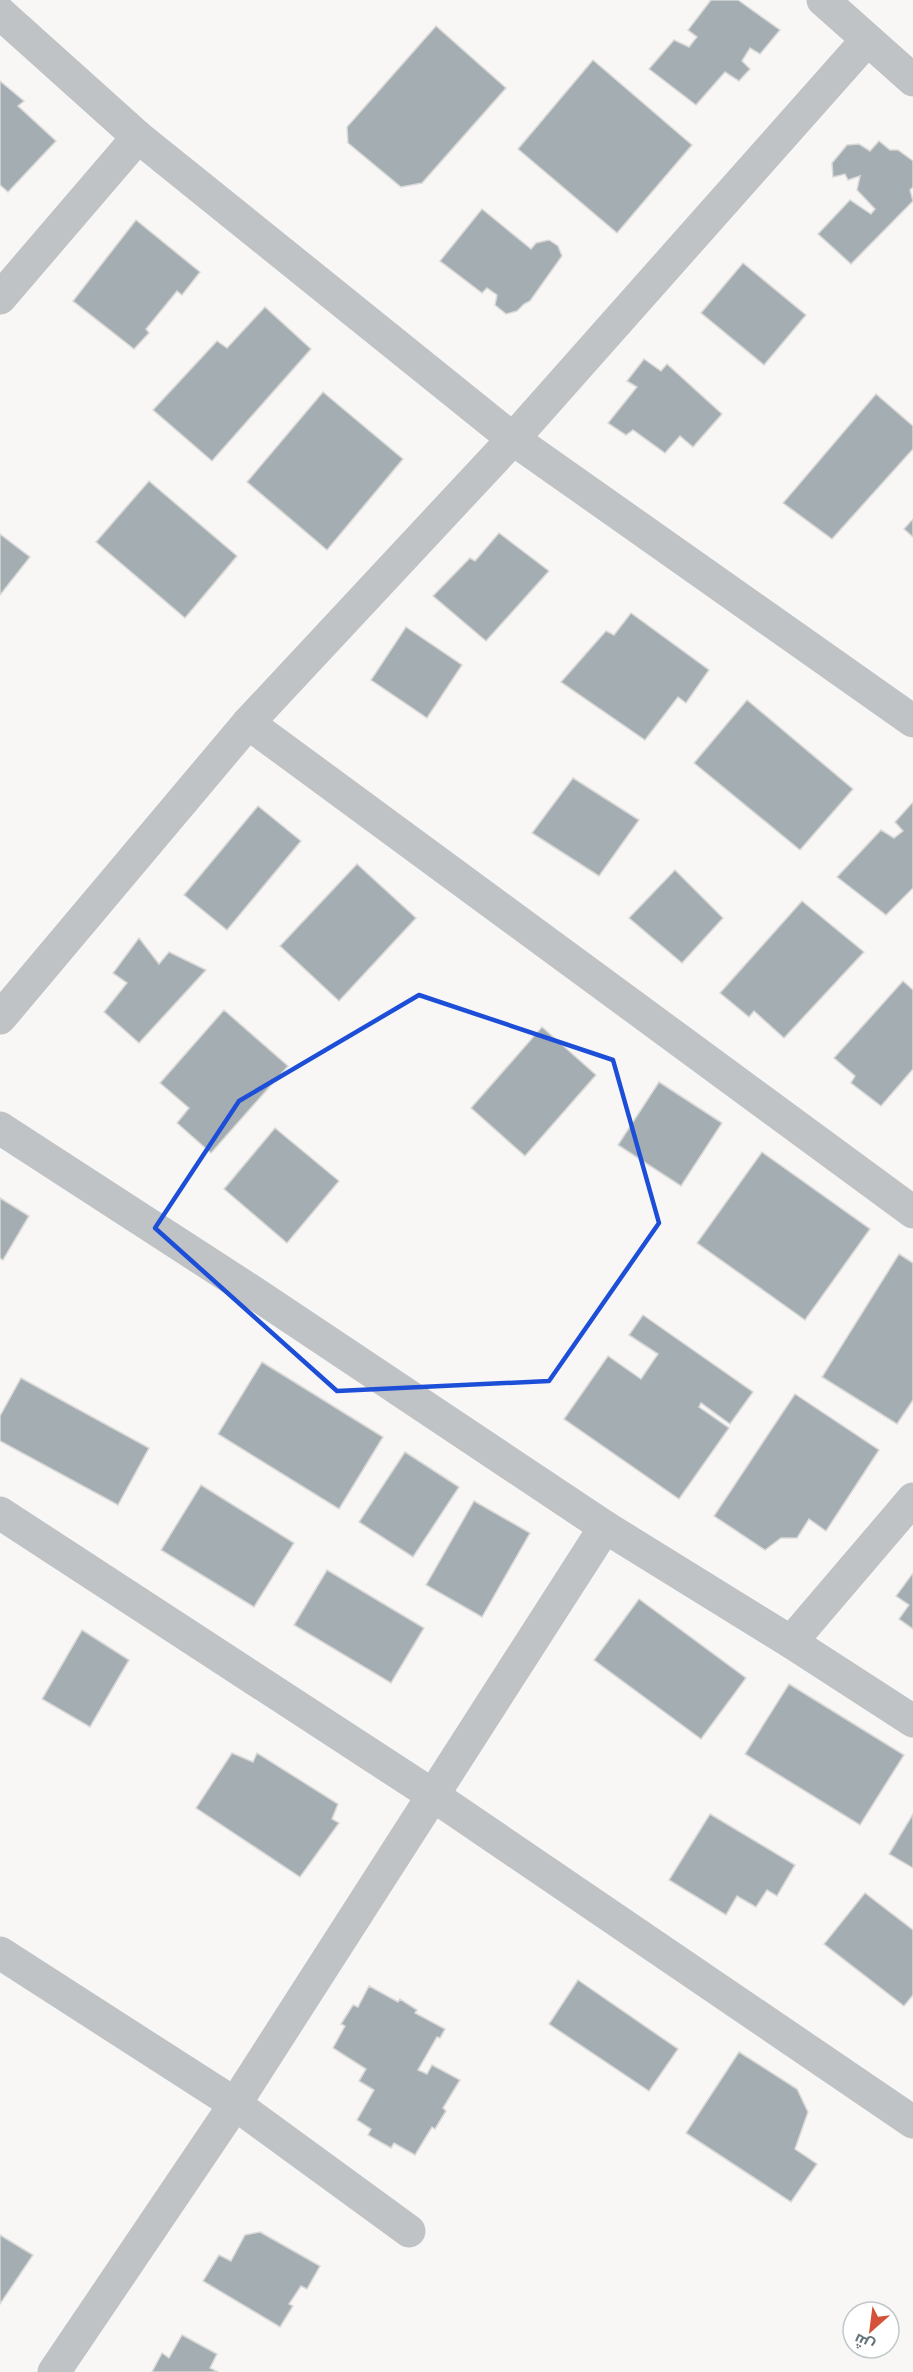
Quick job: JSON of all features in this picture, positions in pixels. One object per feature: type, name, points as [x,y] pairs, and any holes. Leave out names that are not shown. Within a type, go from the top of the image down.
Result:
[{"type":"street","points":[[823,0],[913,80]]},
{"type":"street","points":[[0,13],[138,137],[513,439],[912,720]]},
{"type":"street","points":[[0,1018],[248,723],[513,439],[867,40]]},
{"type":"street","points":[[0,298],[138,137]]},
{"type":"street","points":[[248,723],[913,1212]]},
{"type":"street","points":[[0,1128],[259,1296],[606,1527],[913,1721]]},
{"type":"street","points":[[791,1642],[913,1499]]},
{"type":"street","points":[[0,1513],[434,1796],[913,2122]]},
{"type":"street","points":[[54,2372],[235,2104],[606,1527]]},
{"type":"street","points":[[0,1953],[235,2104],[409,2230]]},
{"type":"highlighted area","points":[[419,995],[613,1060],[659,1223],[549,1381],[337,1391],[155,1228],[239,1101]]},
{"type":"building","points":[[711,0],[738,0],[780,30],[760,54],[750,48],[742,61],[750,69],[739,81],[725,72],[696,105],[649,69],[674,40],[689,47],[697,37],[688,30]]},
{"type":"building","points":[[436,26],[506,88],[422,183],[401,187],[348,143],[347,127]]},
{"type":"building","points":[[593,60],[692,145],[617,233],[518,149]]},
{"type":"building","points":[[0,81],[24,101],[18,106],[56,141],[8,192],[0,185]]},
{"type":"building","points":[[879,141],[890,150],[898,150],[913,161],[913,187],[910,190],[913,201],[851,264],[818,234],[850,200],[871,214],[875,209],[857,190],[860,176],[848,180],[845,174],[833,177],[832,163],[847,145],[859,144],[870,151]]},
{"type":"building","points":[[482,209],[531,249],[536,243],[549,240],[558,246],[562,256],[530,301],[517,311],[506,314],[495,305],[497,295],[487,288],[482,293],[440,261]]},
{"type":"building","points":[[136,220],[200,272],[182,295],[177,291],[146,329],[149,333],[134,349],[73,301]]},
{"type":"building","points":[[743,263],[806,315],[764,365],[701,313]]},
{"type":"building","points":[[265,307],[311,349],[212,461],[153,410],[217,341],[227,348]]},
{"type":"building","points":[[644,359],[661,371],[667,364],[722,414],[693,447],[680,436],[665,453],[633,430],[626,435],[608,423],[637,387],[627,381]]},
{"type":"building","points":[[323,392],[403,459],[327,550],[247,482]]},
{"type":"building","points":[[876,394],[913,426],[913,449],[832,539],[783,503]]},
{"type":"building","points":[[149,481],[237,556],[185,618],[96,542]]},
{"type":"building","points":[[913,519],[913,537],[904,529]]},
{"type":"building","points":[[499,533],[549,571],[486,641],[433,596],[470,558],[475,561]]},
{"type":"building","points":[[0,534],[30,557],[0,595]]},
{"type":"building","points":[[631,613],[709,670],[686,703],[678,697],[645,740],[561,682],[606,631],[614,635]]},
{"type":"building","points":[[406,627],[462,665],[427,718],[371,680]]},
{"type":"building","points":[[747,700],[853,789],[800,850],[694,763]]},
{"type":"building","points":[[573,778],[639,820],[599,876],[532,833]]},
{"type":"building","points":[[913,802],[913,888],[886,915],[837,877],[881,830],[894,838],[903,831],[895,822]]},
{"type":"building","points":[[258,806],[301,841],[227,930],[184,895]]},
{"type":"building","points":[[357,864],[416,918],[339,1001],[280,946]]},
{"type":"building","points":[[675,870],[723,918],[682,963],[629,918]]},
{"type":"building","points":[[802,901],[864,952],[784,1038],[754,1011],[749,1017],[720,993]]},
{"type":"building","points":[[139,938],[159,964],[169,952],[206,970],[139,1043],[104,1012],[127,983],[113,973]]},
{"type":"building","points":[[903,981],[913,990],[913,1069],[881,1106],[851,1083],[855,1076],[834,1058]]},
{"type":"building","points":[[224,1010],[288,1066],[211,1153],[177,1123],[189,1108],[160,1083]]},
{"type":"building","points":[[542,1027],[596,1075],[525,1156],[471,1108]]},
{"type":"building","points":[[659,1082],[722,1123],[681,1186],[618,1145]]},
{"type":"building","points":[[275,1128],[339,1181],[287,1243],[224,1189]]},
{"type":"building","points":[[762,1152],[870,1229],[805,1320],[697,1243]]},
{"type":"building","points":[[0,1198],[29,1216],[3,1260],[0,1258]]},
{"type":"building","points":[[899,1254],[913,1263],[913,1400],[897,1424],[822,1377]]},
{"type":"building","points":[[643,1315],[753,1392],[730,1424],[701,1403],[699,1407],[729,1428],[679,1499],[564,1419],[608,1356],[641,1379],[658,1354],[629,1335]]},
{"type":"building","points":[[262,1362],[383,1437],[339,1509],[218,1434]]},
{"type":"building","points":[[21,1378],[149,1448],[118,1505],[0,1441],[0,1416]]},
{"type":"building","points":[[795,1394],[879,1450],[826,1531],[809,1519],[797,1538],[781,1538],[765,1550],[714,1516]]},
{"type":"building","points":[[405,1452],[459,1487],[413,1557],[359,1522]]},
{"type":"building","points":[[201,1485],[294,1543],[254,1607],[161,1550]]},
{"type":"building","points":[[474,1501],[530,1533],[482,1617],[426,1585]]},
{"type":"building","points":[[327,1570],[424,1628],[391,1683],[294,1625]]},
{"type":"building","points":[[913,1573],[913,1629],[899,1619],[909,1605],[896,1596]]},
{"type":"building","points":[[639,1599],[746,1678],[701,1739],[594,1660]]},
{"type":"building","points":[[82,1630],[129,1660],[90,1727],[42,1699]]},
{"type":"building","points":[[789,1684],[904,1755],[860,1825],[745,1754]]},
{"type":"building","points":[[232,1753],[253,1762],[257,1753],[338,1804],[332,1819],[339,1823],[300,1877],[196,1808]]},
{"type":"building","points":[[710,1814],[795,1865],[777,1896],[767,1890],[756,1907],[737,1896],[726,1915],[669,1880]]},
{"type":"building","points":[[913,1814],[913,1868],[889,1854]]},
{"type":"building","points":[[865,1893],[913,1930],[913,1995],[904,2006],[824,1944]]},
{"type":"building","points":[[578,1980],[678,2049],[649,2091],[549,2024]]},
{"type":"building","points":[[369,1986],[398,2002],[400,1999],[417,2010],[415,2013],[445,2029],[440,2038],[437,2037],[418,2070],[427,2074],[432,2065],[460,2080],[443,2108],[446,2111],[435,2129],[432,2127],[415,2155],[394,2143],[391,2148],[368,2135],[371,2129],[357,2120],[374,2090],[359,2081],[366,2069],[333,2048],[345,2026],[341,2024],[353,2005],[358,2007]]},
{"type":"building","points":[[739,2052],[797,2089],[808,2112],[795,2149],[817,2164],[791,2202],[686,2133]]},
{"type":"building","points":[[260,2232],[320,2266],[307,2289],[301,2286],[289,2304],[293,2306],[280,2327],[203,2281],[219,2255],[231,2261],[245,2235]]},
{"type":"building","points":[[0,2235],[33,2255],[0,2304]]},
{"type":"building","points":[[182,2335],[217,2354],[210,2368],[218,2372],[152,2372],[162,2353],[169,2358]]}]
